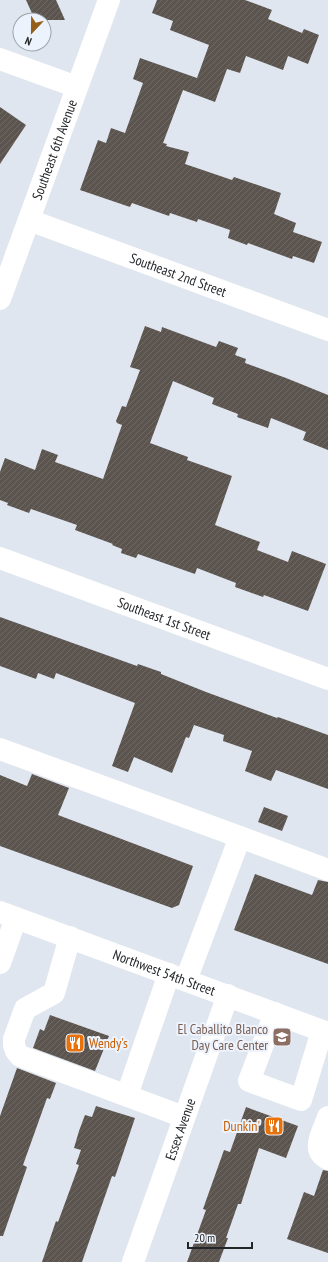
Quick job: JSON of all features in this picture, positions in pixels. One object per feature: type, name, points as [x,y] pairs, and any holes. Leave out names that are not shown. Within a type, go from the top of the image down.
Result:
[{"type":"street","name":"Southeast 6th Avenue","points":[[0,299],[109,0]]},
{"type":"street","points":[[0,59],[77,87]]},
{"type":"street","name":"Southeast 2nd Street","points":[[29,220],[328,330]]},
{"type":"street","name":"Southeast 1st Street","points":[[0,558],[328,679]]},
{"type":"street","points":[[0,749],[328,870]]},
{"type":"street","points":[[127,1095],[240,837]]},
{"type":"street","points":[[0,963],[8,915]]},
{"type":"street","name":"Northwest 54th Street","points":[[8,915],[325,1032]]},
{"type":"street","points":[[70,937],[54,993],[26,1010],[14,1039],[16,1051],[20,1056],[184,1117]]},
{"type":"street","name":"Essex Avenue","points":[[132,1262],[228,995]]},
{"type":"street","points":[[274,1013],[249,1081],[301,1100],[325,1032]]},
{"type":"street","points":[[328,1117],[318,1149],[321,1155],[328,1159]]},
{"type":"building","points":[[26,0],[56,0],[65,20],[52,20],[52,12],[31,12]]},
{"type":"building","points":[[157,0],[245,0],[272,10],[268,19],[302,33],[304,29],[319,35],[308,64],[288,56],[283,70],[246,56],[240,73],[227,69],[215,102],[183,90],[163,143],[167,144],[166,146],[189,152],[185,164],[232,180],[234,177],[281,193],[274,214],[296,223],[293,232],[322,242],[314,263],[293,256],[292,259],[248,243],[247,245],[228,238],[230,230],[198,219],[197,222],[170,213],[169,216],[132,203],[130,207],[80,190],[98,140],[106,143],[111,128],[125,133],[143,83],[133,79],[140,58],[197,78],[209,45],[170,30],[173,21],[152,13]]},
{"type":"building","points":[[0,107],[26,125],[0,164]]},
{"type":"building","points":[[145,326],[161,332],[162,327],[216,347],[219,341],[238,348],[235,355],[246,359],[245,363],[328,395],[328,450],[303,440],[306,432],[271,418],[268,428],[237,417],[238,414],[212,404],[214,398],[173,381],[150,443],[188,457],[187,460],[232,476],[215,525],[260,542],[257,550],[288,562],[292,551],[326,564],[308,611],[264,595],[263,597],[235,587],[236,583],[197,568],[195,574],[138,554],[136,558],[121,553],[122,549],[112,545],[113,544],[75,530],[77,525],[31,509],[29,513],[7,505],[8,503],[0,500],[0,472],[5,458],[35,470],[42,449],[58,455],[55,462],[103,479],[122,425],[116,421],[122,406],[126,407],[140,370],[130,367]]},
{"type":"building","points":[[0,617],[137,666],[138,664],[161,672],[161,674],[206,692],[328,735],[328,789],[276,770],[271,781],[245,771],[252,751],[223,741],[224,735],[194,725],[189,738],[186,737],[172,773],[134,757],[128,772],[112,766],[135,703],[56,673],[54,679],[38,673],[36,679],[0,666]]},
{"type":"building","points":[[32,774],[69,788],[58,815],[193,866],[179,905],[172,908],[0,846],[0,775],[27,786]]},
{"type":"building","points":[[264,807],[288,816],[282,831],[258,822]]},
{"type":"building","points":[[255,874],[312,895],[318,880],[328,882],[328,964],[234,930]]},
{"type":"building","points":[[50,1015],[109,1036],[95,1071],[33,1048],[40,1029],[44,1031]]},
{"type":"building","points":[[17,1068],[56,1083],[50,1099],[47,1098],[23,1165],[27,1167],[3,1236],[0,1236],[0,1116]]},
{"type":"building","points":[[96,1106],[135,1118],[115,1177],[112,1176],[82,1262],[42,1262],[56,1221],[58,1222],[79,1165],[76,1164],[81,1150],[74,1148],[79,1131],[85,1115],[92,1117]]},
{"type":"building","points":[[246,1107],[298,1126],[286,1158],[259,1148],[241,1204],[238,1204],[219,1262],[187,1262],[206,1210],[203,1209],[224,1150],[230,1152]]},
{"type":"building","points":[[323,1170],[328,1171],[328,1253],[287,1239],[304,1192],[314,1196]]},
{"type":"place","name":"El Caballito Blanco Day Care Center","points":[[282,1037]]},
{"type":"place","name":"Wendy's","points":[[75,1043]]},
{"type":"place","name":"Dunkin'","points":[[274,1126]]}]
